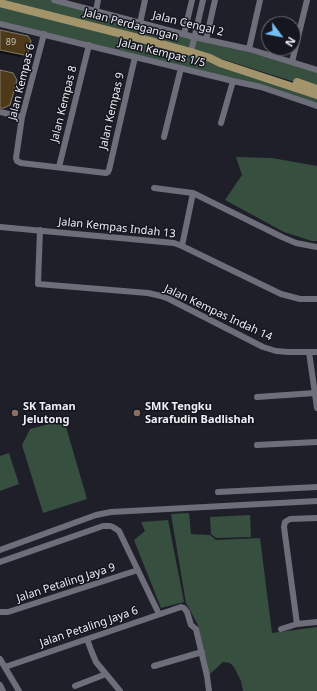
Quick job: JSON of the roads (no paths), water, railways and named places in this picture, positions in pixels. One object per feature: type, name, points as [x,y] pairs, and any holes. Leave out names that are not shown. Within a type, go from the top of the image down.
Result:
[{"type":"main road","name":"Jalan Perdagangan","points":[[0,3],[191,52],[317,95]]},
{"type":"main road","name":"Jalan Perdagangan","points":[[210,58],[222,59],[317,89]]},
{"type":"street","name":"Jalan Cengal 2","points":[[54,0],[194,37],[249,49],[317,70]]},
{"type":"street","points":[[96,11],[98,0]]},
{"type":"street","points":[[140,23],[145,0]]},
{"type":"street","points":[[184,34],[192,0]]},
{"type":"street","points":[[191,52],[203,0]]},
{"type":"street","points":[[206,40],[215,0]]},
{"type":"street","points":[[249,49],[260,0]]},
{"type":"street","points":[[292,62],[307,0]]},
{"type":"street","name":"Jalan Kempas 1/5","points":[[0,24],[261,87],[317,106]]},
{"type":"street","name":"Jalan Kempas 6","points":[[44,34],[22,117],[16,158],[17,161],[21,163],[59,167]]},
{"type":"street","name":"Jalan Kempas 8","points":[[59,167],[89,45]]},
{"type":"street","name":"Jalan Kempas 9","points":[[59,167],[106,173],[109,170],[135,57]]},
{"type":"street","points":[[164,138],[181,68]]},
{"type":"street","points":[[221,123],[233,81]]},
{"type":"street","points":[[0,112],[22,117]]},
{"type":"street","points":[[154,188],[193,193],[296,243],[317,246]]},
{"type":"street","points":[[182,246],[193,193]]},
{"type":"street","name":"Jalan Kempas Indah 13","points":[[0,227],[174,243],[281,294],[300,299],[317,299]]},
{"type":"street","name":"Jalan Kempas Indah 14","points":[[40,230],[38,284],[148,293],[161,296],[263,347],[276,351],[317,352]]},
{"type":"street","points":[[309,352],[317,408]]},
{"type":"street","points":[[257,397],[315,393]]},
{"type":"street","points":[[257,445],[317,442]]},
{"type":"street","points":[[218,492],[317,487]]},
{"type":"street","points":[[0,550],[96,515],[111,512],[317,501]]},
{"type":"street","points":[[297,624],[284,527],[285,522],[290,519],[317,518]]},
{"type":"street","points":[[0,562],[103,526],[110,526],[119,531],[160,614]]},
{"type":"street","points":[[23,541],[29,552]]},
{"type":"street","name":"Jalan Petaling Jaya 9","points":[[0,612],[8,612],[138,570]]},
{"type":"street","name":"Jalan Petaling Jaya 6","points":[[5,667],[181,607],[187,612],[191,624],[196,629],[202,652]]},
{"type":"street","points":[[281,628],[297,624],[317,622]]},
{"type":"street","points":[[87,639],[96,662],[120,691]]},
{"type":"street","points":[[154,666],[202,652],[208,691]]},
{"type":"street","points":[[0,659],[19,691]]},
{"type":"street","points":[[75,686],[106,674]]},
{"type":"street","points":[[0,685],[4,691]]},
{"type":"place","name":"SK Taman Jelutong","points":[[15,413]]},
{"type":"place","name":"SMK Tengku Sarafudin Badlishah","points":[[137,413]]}]
